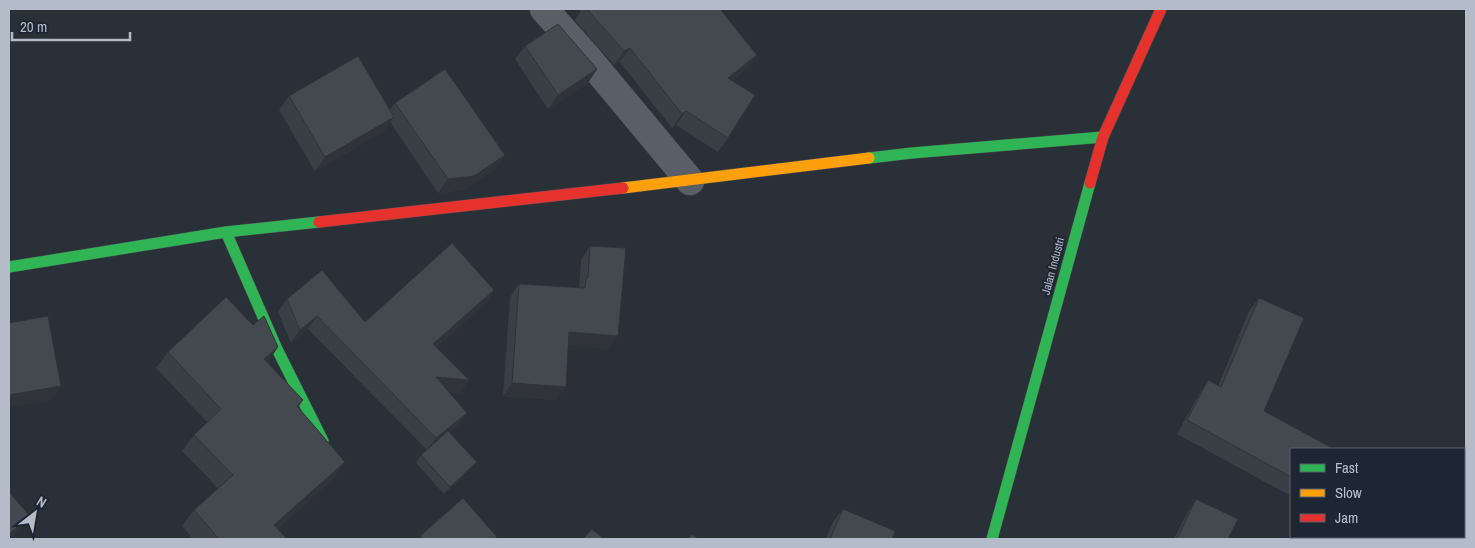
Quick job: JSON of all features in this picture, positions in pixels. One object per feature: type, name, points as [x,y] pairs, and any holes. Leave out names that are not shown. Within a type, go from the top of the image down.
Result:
[{"type":"street","points":[[544,9],[586,56],[690,181]]},
{"type":"street","name":"Jalan Industri","points":[[992,539],[1103,137],[1161,9]]},
{"type":"street","points":[[9,267],[226,232],[690,181],[912,153],[1103,137]]},
{"type":"street","points":[[226,232],[277,349],[323,441]]},
{"type":"building","points":[[587,9],[720,9],[757,55],[728,78],[755,95],[728,138],[686,111],[682,114],[630,48],[624,51]]},
{"type":"building","points":[[558,24],[597,69],[558,95],[525,46]]},
{"type":"building","points":[[358,56],[394,117],[325,157],[289,96]]},
{"type":"building","points":[[445,69],[505,155],[474,176],[448,179],[395,103]]},
{"type":"building","points":[[452,243],[494,290],[433,344],[469,380],[436,377],[467,413],[436,438],[317,316],[300,330],[287,299],[322,270],[365,322]]},
{"type":"building","points":[[590,246],[626,248],[618,336],[569,332],[566,387],[512,383],[519,284],[585,288],[586,278],[588,278]]},
{"type":"building","points":[[226,297],[253,325],[264,316],[278,347],[264,359],[303,400],[297,406],[345,462],[274,525],[287,539],[219,539],[194,510],[233,475],[194,435],[221,409],[168,352]]},
{"type":"building","points":[[1259,298],[1304,318],[1264,411],[1332,448],[1290,448],[1290,476],[1187,420],[1208,380],[1221,387]]},
{"type":"building","points":[[48,316],[61,386],[9,395],[9,323]]},
{"type":"building","points":[[448,431],[477,462],[450,487],[421,455]]},
{"type":"building","points":[[9,492],[30,516],[9,534]]},
{"type":"building","points":[[463,498],[497,537],[494,539],[422,539],[420,536]]},
{"type":"building","points":[[1196,499],[1238,519],[1228,539],[1177,539]]},
{"type":"building","points":[[843,509],[895,531],[892,539],[830,539]]},
{"type":"building","points":[[592,529],[604,539],[583,539]]},
{"type":"building","points":[[692,534],[699,539],[688,539]]},
{"type":"building","points":[[1300,538],[1395,538],[1394,539]]},
{"type":"traffic: fast","points":[[869,158],[1103,137]]},
{"type":"traffic: fast","points":[[992,539],[1090,183]]},
{"type":"traffic: fast","points":[[9,267],[226,232],[319,222]]},
{"type":"traffic: fast","points":[[226,232],[277,349],[323,441]]},
{"type":"traffic: slow","points":[[623,188],[869,158]]},
{"type":"traffic: jam","points":[[1090,183],[1103,137],[1161,9]]},
{"type":"traffic: jam","points":[[319,222],[623,188]]}]
